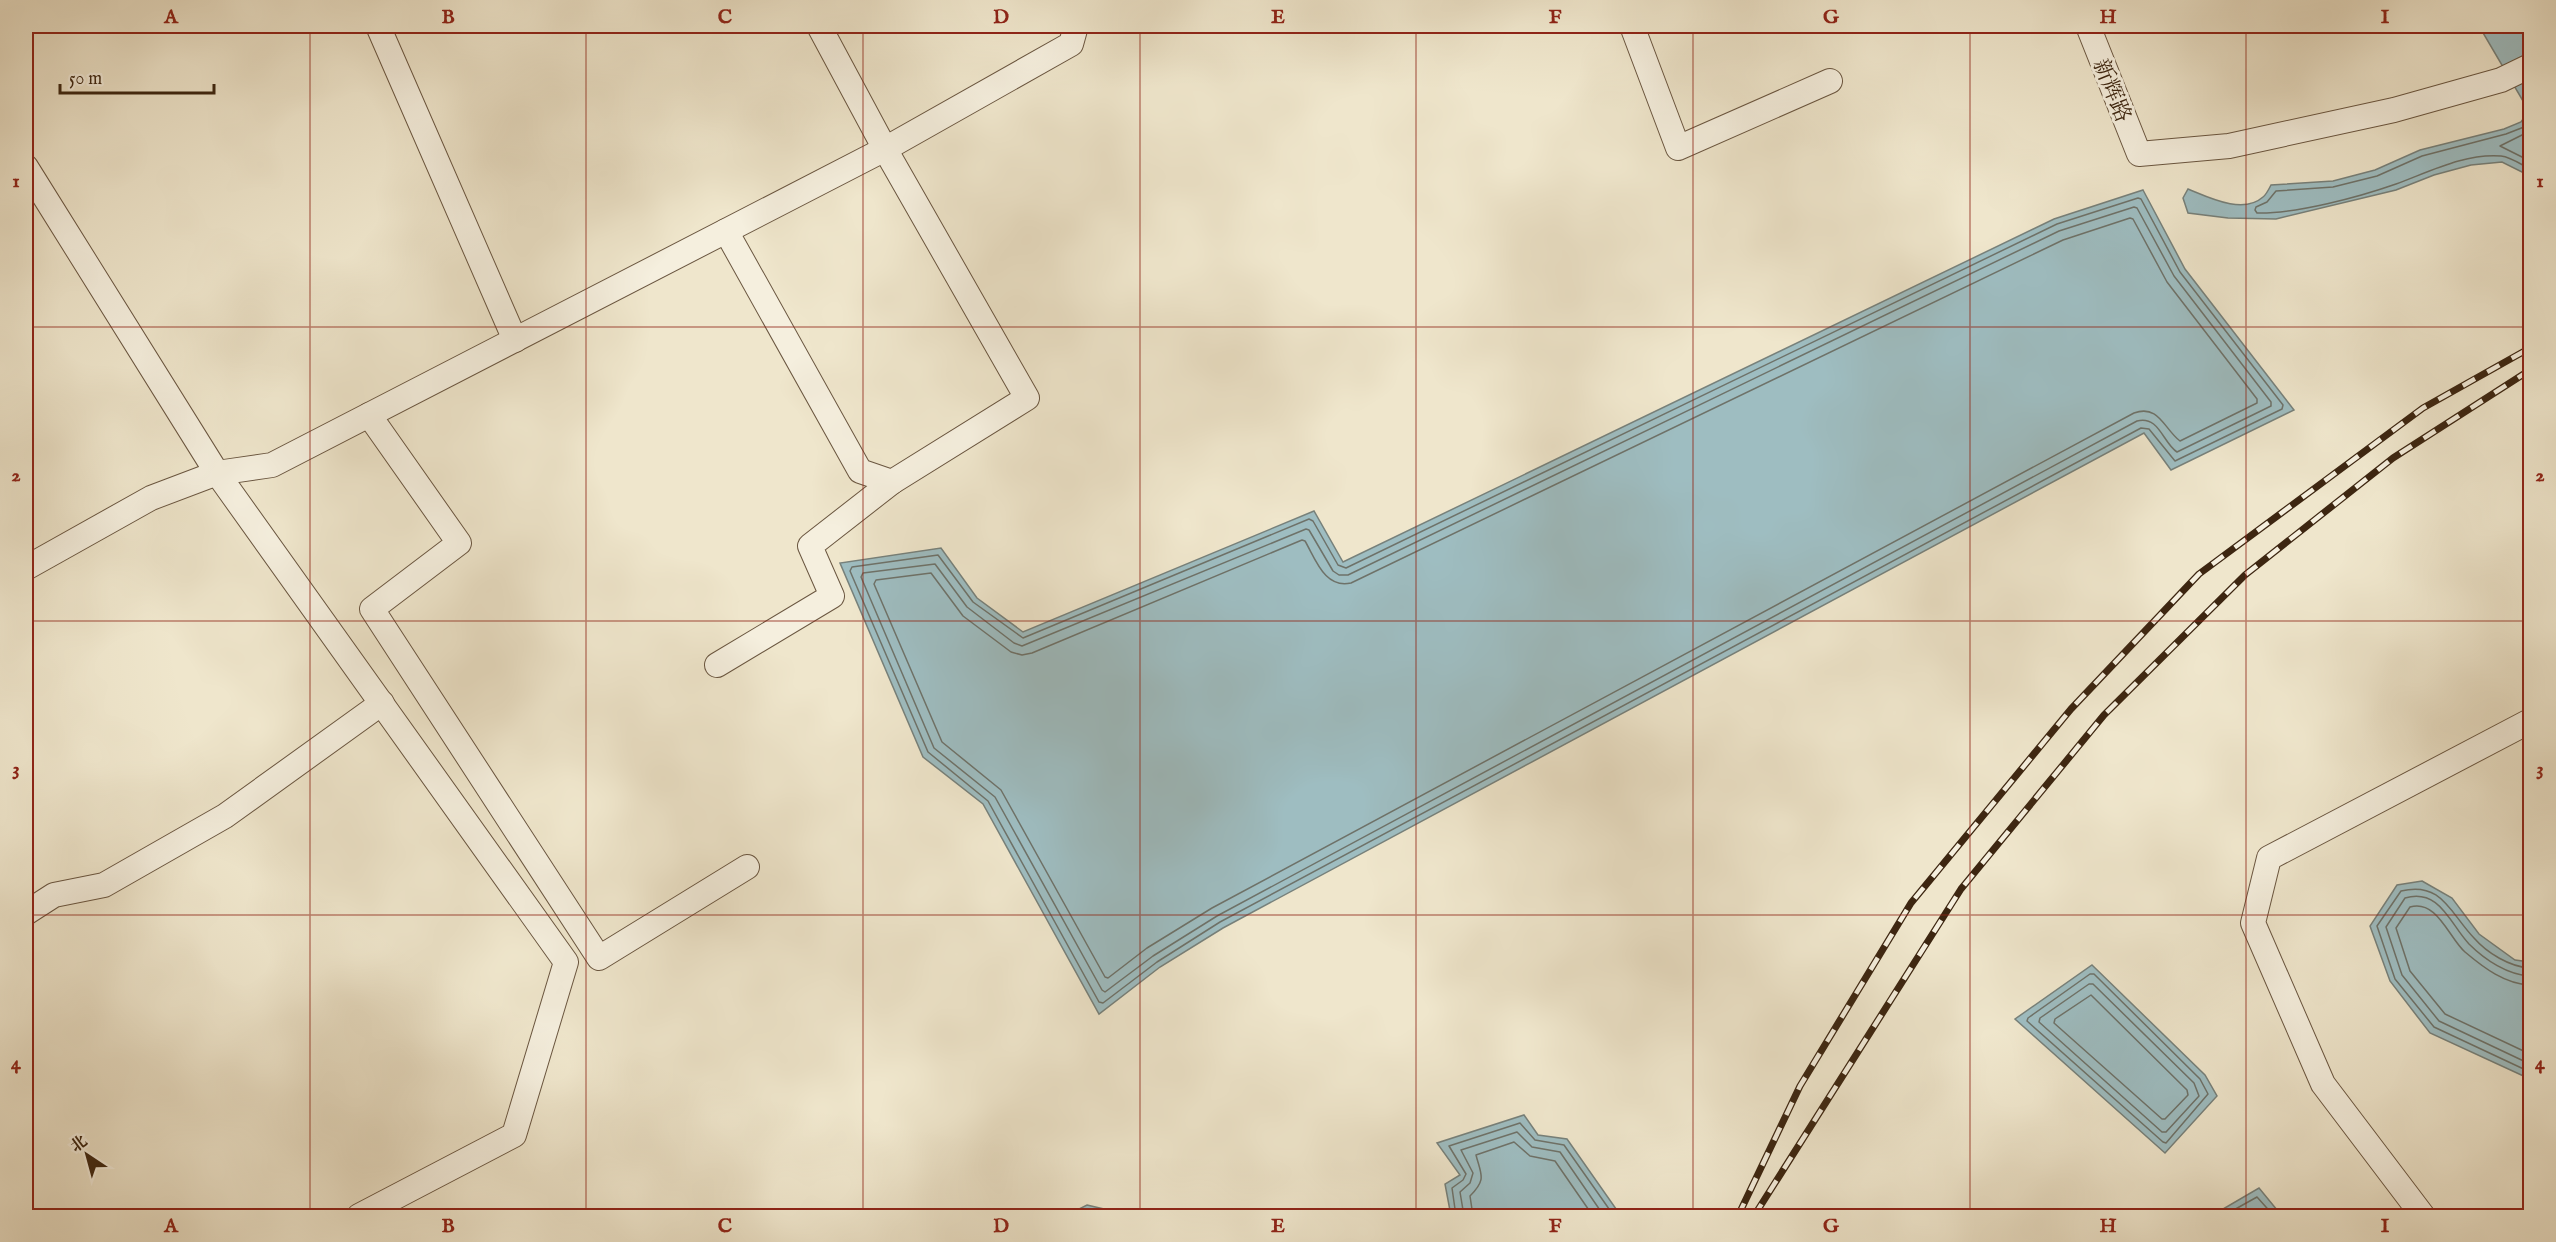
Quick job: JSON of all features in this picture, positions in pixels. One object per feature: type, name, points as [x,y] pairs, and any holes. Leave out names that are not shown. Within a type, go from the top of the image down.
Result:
[{"type":"street","points":[[378,26],[515,340]]},
{"type":"street","points":[[717,665],[832,596],[810,546],[892,482],[1027,398],[885,149],[819,26]]},
{"type":"street","points":[[26,568],[150,498],[218,473],[272,465],[515,340],[885,149],[1071,44],[1076,26]]},
{"type":"street","points":[[1632,26],[1678,148],[1830,81]]},
{"type":"street","name":"新辉路","points":[[2088,26],[2139,154],[2229,146],[2394,110],[2501,80],[2530,66]]},
{"type":"street","points":[[26,167],[218,473],[566,962],[514,1135],[359,1216]]},
{"type":"street","points":[[726,231],[860,471],[892,482]]},
{"type":"street","points":[[369,415],[459,543],[372,609],[599,958],[747,867]]},
{"type":"street","points":[[26,913],[54,895],[105,885],[225,816],[382,703]]},
{"type":"street","points":[[2423,1216],[2323,1084],[2253,923],[2269,858],[2530,721]]},
{"type":"water","points":[[2479,26],[2530,26],[2530,176],[2502,162],[2471,165],[2434,175],[2396,190],[2276,219],[2228,218],[2188,213],[2183,198],[2188,189],[2226,203],[2246,204],[2263,197],[2271,185],[2333,181],[2375,170],[2420,150],[2504,129],[2521,122],[2526,115],[2526,106]]},
{"type":"water","points":[[2143,190],[2185,269],[2294,410],[2171,470],[2144,433],[1223,928],[1160,967],[1099,1014],[983,804],[923,757],[840,563],[941,548],[977,598],[1023,632],[1314,511],[1343,562],[2054,219]]},
{"type":"water","points":[[2422,881],[2452,898],[2479,934],[2515,960],[2530,962],[2530,1079],[2430,1033],[2390,981],[2370,926],[2397,885]]},
{"type":"water","points":[[2092,965],[2205,1075],[2217,1096],[2165,1153],[2015,1019]]},
{"type":"water","points":[[1524,1115],[1538,1135],[1567,1139],[1621,1216],[1451,1216],[1445,1184],[1460,1175],[1437,1143]]},
{"type":"water","points":[[2259,1188],[2282,1216],[2211,1216]]},
{"type":"water","points":[[1087,1205],[1108,1210],[1112,1216],[1065,1216]]},
{"type":"railway","points":[[1738,1216],[1800,1086],[1911,903],[2071,709],[2199,574],[2423,408],[2530,348]]},
{"type":"railway","points":[[1754,1216],[1961,889],[2104,715],[2245,575],[2393,458],[2530,370]]}]
